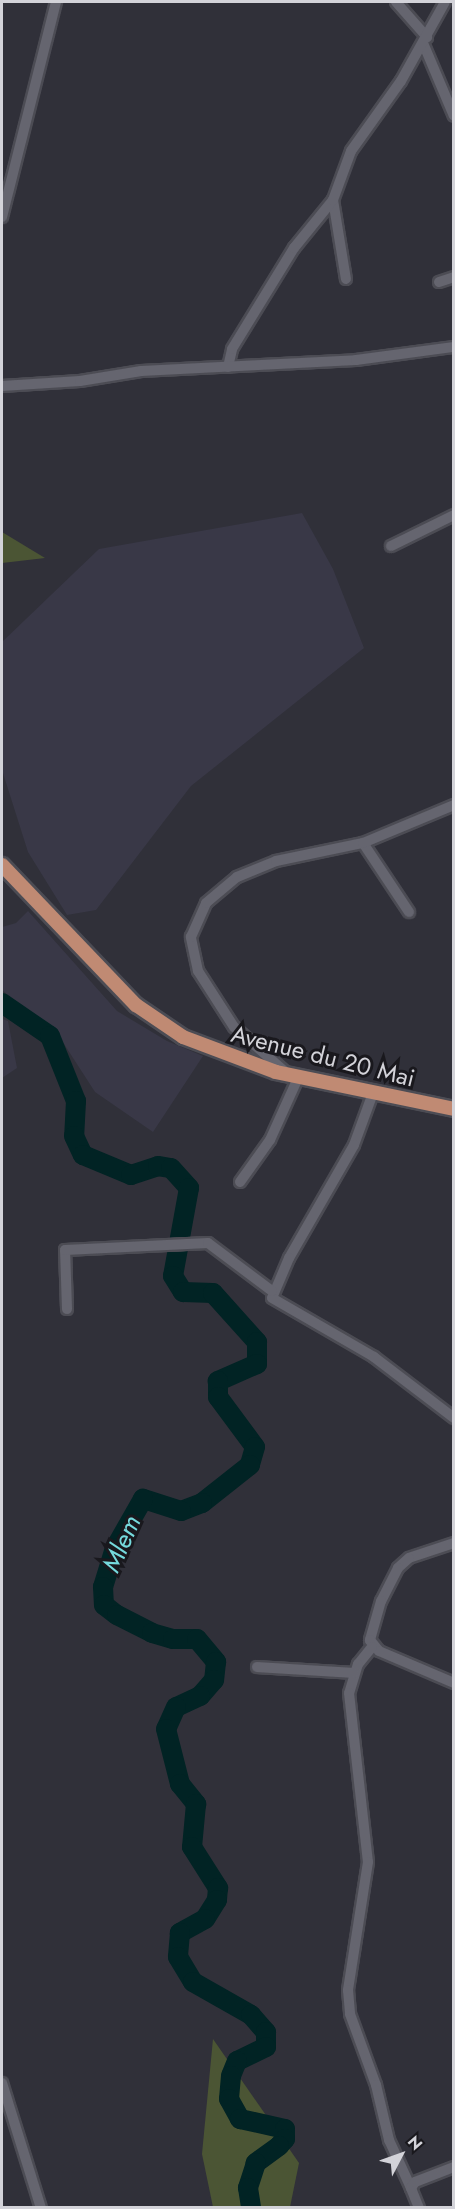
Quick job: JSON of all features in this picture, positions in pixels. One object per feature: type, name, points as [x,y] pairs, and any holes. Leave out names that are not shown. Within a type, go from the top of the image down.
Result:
[{"type":"main road","name":"Avenue du 20 Mai","points":[[2,865],[150,1017],[219,1054],[294,1077],[453,1109]]},
{"type":"street","points":[[2,217],[56,2]]},
{"type":"street","points":[[396,2],[425,40],[453,116]]},
{"type":"street","points":[[228,367],[232,349],[294,248],[333,200],[351,151],[425,40],[445,2]]},
{"type":"street","points":[[333,200],[346,279]]},
{"type":"street","points":[[439,282],[453,278]]},
{"type":"street","points":[[2,386],[228,367],[356,360],[453,347]]},
{"type":"street","points":[[391,546],[453,515]]},
{"type":"street","points":[[240,1182],[270,1140],[294,1077],[234,1027],[215,1003],[198,971],[191,937],[206,903],[237,877],[276,861],[363,843],[453,805]]},
{"type":"street","points":[[363,843],[410,912]]},
{"type":"street","points":[[272,1291],[354,1145],[373,1093]]},
{"type":"street","points":[[67,1309],[65,1250],[208,1243],[272,1291],[278,1305],[332,1330],[374,1357],[453,1418]]},
{"type":"street","points":[[418,2208],[392,2149],[364,2046],[350,2014],[348,1990],[352,1954],[364,1904],[368,1862],[349,1693],[354,1673],[372,1647],[375,1618],[398,1568],[409,1558],[434,1547],[453,1543]]},
{"type":"street","points":[[372,1647],[453,1683]]},
{"type":"street","points":[[257,1667],[354,1673]]},
{"type":"street","points":[[2,2083],[41,2208]]},
{"type":"street","points":[[411,2188],[415,2182],[453,2167]]},
{"type":"shaded area","points":[[302,513],[333,569],[364,648],[191,786],[96,910],[67,915],[28,852],[2,770],[2,642],[99,549]]},
{"type":"shaded area","points":[[28,911],[117,1011],[167,1041],[203,1056],[153,1132],[95,1092],[64,1044],[2,990],[2,927],[16,923]]},
{"type":"shaded area","points":[[2,1019],[8,1021],[17,1068],[2,1078]]},
{"type":"green space","points":[[2,532],[45,558],[2,563]]},
{"type":"green space","points":[[213,2039],[299,2163],[290,2207],[213,2207],[202,2154]]},
{"type":"waterway","name":"Mlem","points":[[2,1003],[50,1036],[76,1101],[74,1136],[83,1155],[131,1175],[158,1166],[171,1168],[189,1188],[173,1276],[183,1292],[213,1293],[257,1342],[257,1364],[218,1381],[218,1397],[255,1447],[250,1465],[202,1503],[181,1511],[143,1499],[115,1548],[103,1587],[104,1605],[117,1615],[152,1633],[173,1639],[197,1639],[216,1662],[214,1680],[200,1696],[176,1707],[166,1729],[180,1784],[196,1804],[192,1847],[218,1888],[217,1900],[205,1919],[180,1933],[178,1957],[193,1982],[251,2015],[266,2032],[266,2047],[237,2061],[231,2076],[229,2099],[240,2119],[285,2129],[285,2139],[256,2163],[248,2188],[251,2208]]}]
